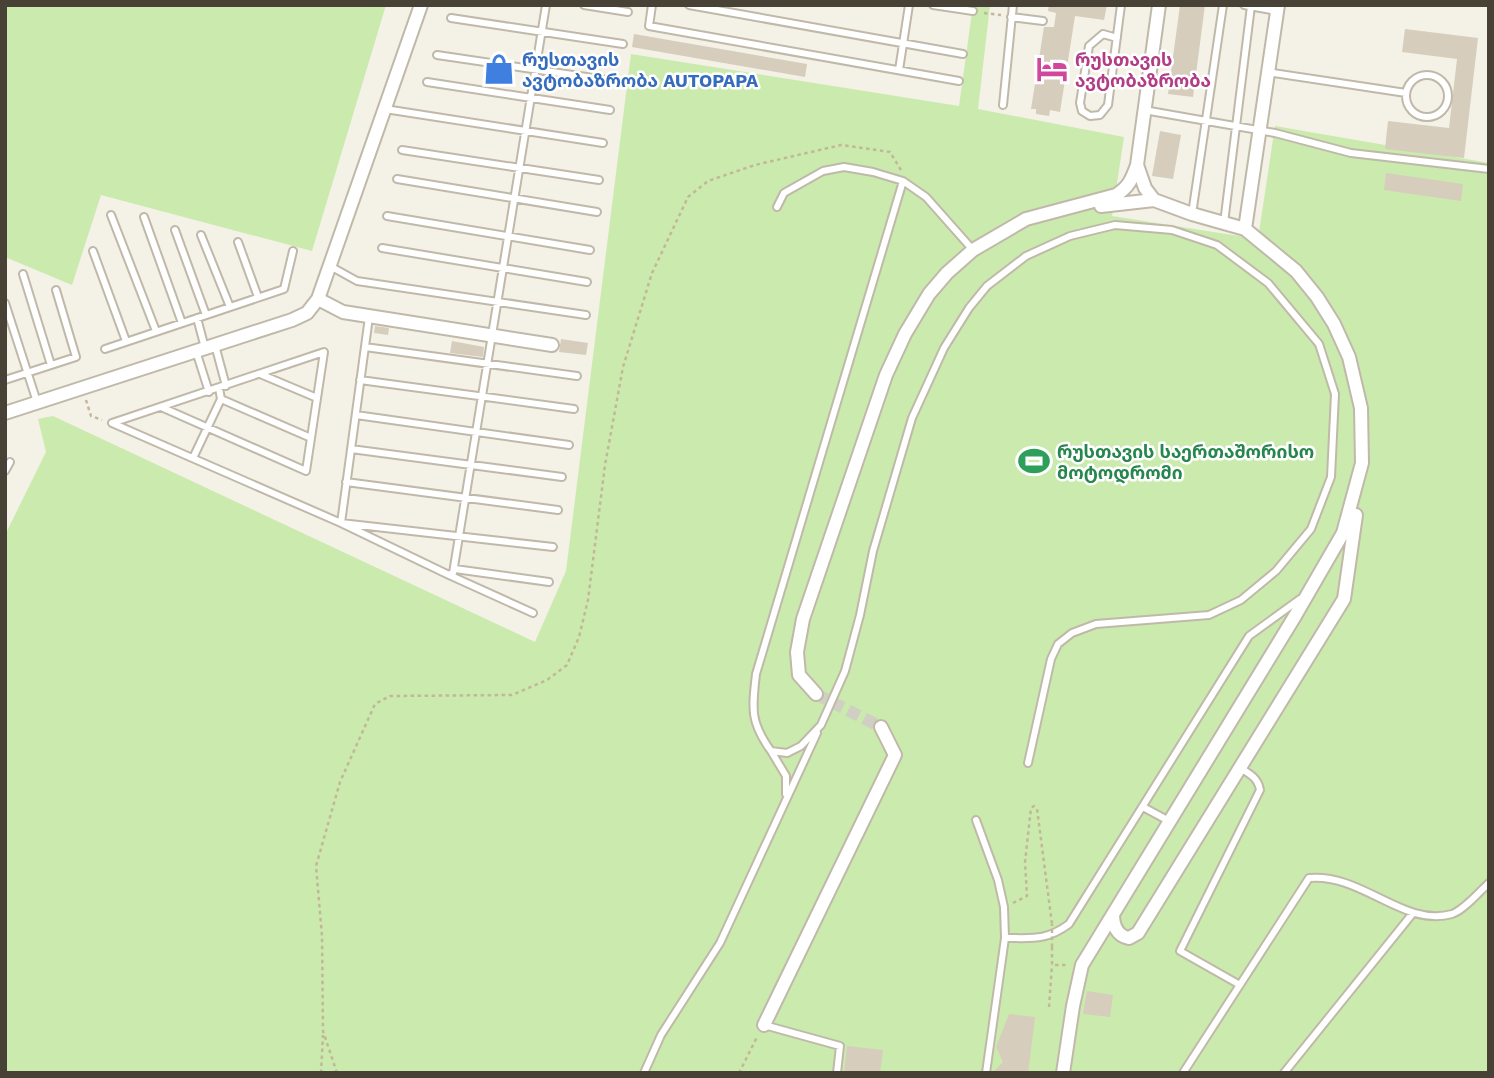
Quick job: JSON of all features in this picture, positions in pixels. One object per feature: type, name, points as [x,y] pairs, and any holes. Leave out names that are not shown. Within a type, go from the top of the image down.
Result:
[{"type":"street","points":[[5,413],[307,313],[318,299],[421,5]]},
{"type":"street","points":[[816,694],[799,674],[799,641],[825,550],[874,407],[905,334],[929,294],[972,250],[1026,219],[1116,195],[1132,181],[1137,164],[1158,5]]},
{"type":"street","points":[[1245,229],[1277,8]]},
{"type":"street","points":[[1137,164],[1145,188],[1154,200]]},
{"type":"street","points":[[1084,204],[1099,206],[1154,200],[1245,229],[1296,271],[1317,297],[1334,324],[1349,357],[1361,408],[1362,463],[1344,598],[1138,933],[1129,938],[1122,937],[1116,930],[1113,914]]},
{"type":"street","points":[[318,299],[343,312],[552,345]]},
{"type":"street","points":[[1063,1073],[1082,965],[1343,533],[1362,463]]},
{"type":"street","points":[[764,1024],[895,755],[881,727]]},
{"type":"lane","points":[[452,572],[484,396],[546,5]]},
{"type":"lane","points":[[584,5],[628,12]]},
{"type":"lane","points":[[652,5],[649,26],[959,81]]},
{"type":"lane","points":[[688,5],[963,54]]},
{"type":"lane","points":[[899,70],[909,5]]},
{"type":"lane","points":[[933,5],[973,11]]},
{"type":"lane","points":[[1003,105],[1013,5]]},
{"type":"lane","points":[[1117,37],[1103,34],[1088,46],[1080,103],[1082,111],[1090,116],[1100,116],[1108,105],[1117,37],[1121,5]]},
{"type":"lane","points":[[1192,214],[1223,5]]},
{"type":"lane","points":[[1224,223],[1248,6],[1277,8]]},
{"type":"lane","points":[[1011,17],[1044,21]]},
{"type":"lane","points":[[451,18],[623,44]]},
{"type":"lane","points":[[437,55],[614,81]]},
{"type":"lane","points":[[1267,72],[1406,93]]},
{"type":"lane","points":[[1429,75],[1436,77],[1446,87],[1445,108],[1435,116],[1421,117],[1406,103],[1406,93],[1415,78],[1429,75]]},
{"type":"lane","points":[[427,82],[610,110]]},
{"type":"lane","points":[[384,109],[603,143]]},
{"type":"lane","points":[[1144,110],[1236,125],[1351,153],[1489,169]]},
{"type":"lane","points":[[402,150],[598,180]]},
{"type":"lane","points":[[777,207],[784,193],[822,171],[844,167],[873,172],[903,181],[926,197],[972,250]]},
{"type":"lane","points":[[397,179],[597,212]]},
{"type":"lane","points":[[786,797],[786,776],[759,734],[752,709],[756,674],[903,181]]},
{"type":"lane","points":[[111,215],[156,331]]},
{"type":"lane","points":[[387,216],[590,250]]},
{"type":"lane","points":[[144,217],[183,323]]},
{"type":"lane","points":[[644,1073],[660,1035],[720,943],[845,671],[873,551],[912,418],[944,348],[969,307],[987,286],[1026,256],[1070,236],[1115,225],[1172,230],[1217,245],[1268,283],[1318,345],[1335,394],[1331,477],[1311,529],[1276,571],[1241,600],[1209,615],[1096,624],[1072,633],[1058,644],[1051,659],[1028,763]]},
{"type":"lane","points":[[175,230],[206,315]]},
{"type":"lane","points":[[201,235],[230,307]]},
{"type":"lane","points":[[239,242],[258,297]]},
{"type":"lane","points":[[382,248],[587,282]]},
{"type":"lane","points":[[93,251],[126,341]]},
{"type":"lane","points":[[105,349],[284,289],[293,251]]},
{"type":"lane","points":[[330,266],[357,281],[586,315]]},
{"type":"lane","points":[[23,274],[51,365]]},
{"type":"lane","points":[[5,380],[76,357],[56,290]]},
{"type":"lane","points":[[5,303],[37,402]]},
{"type":"lane","points":[[341,523],[369,317]]},
{"type":"lane","points":[[197,318],[206,348],[226,386]]},
{"type":"lane","points":[[365,347],[577,376]]},
{"type":"lane","points":[[206,348],[209,392]]},
{"type":"lane","points":[[112,423],[324,352],[306,471],[160,407]]},
{"type":"lane","points":[[260,374],[317,398]]},
{"type":"lane","points":[[360,380],[574,408]]},
{"type":"lane","points":[[193,458],[221,399],[219,388]]},
{"type":"lane","points":[[221,399],[311,438]]},
{"type":"lane","points":[[356,415],[569,444]]},
{"type":"lane","points":[[112,423],[452,572],[533,613]]},
{"type":"lane","points":[[351,449],[562,477]]},
{"type":"lane","points":[[5,464],[9,462],[5,471]]},
{"type":"lane","points":[[346,482],[558,510]]},
{"type":"lane","points":[[341,523],[553,547]]},
{"type":"lane","points":[[452,572],[549,582]]},
{"type":"lane","points":[[1005,938],[1042,939],[1056,934],[1069,924],[1249,636],[1310,591]]},
{"type":"lane","points":[[771,751],[787,753],[794,750],[808,740],[821,725]]},
{"type":"lane","points":[[1240,768],[1253,776],[1259,783],[1260,790],[1180,951],[1240,985]]},
{"type":"lane","points":[[1143,807],[1169,821]]},
{"type":"lane","points":[[976,820],[999,880],[1004,907],[1005,938],[986,1073]]},
{"type":"lane","points":[[1183,1073],[1309,878],[1326,876],[1357,886],[1413,913],[1429,917],[1454,914],[1489,883]]},
{"type":"lane","points":[[1284,1073],[1413,913]]},
{"type":"lane","points":[[764,1024],[840,1046],[837,1073]]},
{"type":"path","points":[[82,388],[92,416],[112,423]]},
{"type":"path","points":[[1004,907],[1027,897],[1025,862],[1031,808],[1034,806],[1037,809],[1052,923],[1049,1007]]},
{"type":"path","points":[[1052,965],[1082,965]]},
{"type":"path","points":[[739,1073],[764,1024]]},
{"type":"path","points":[[321,1073],[323,1031]]},
{"type":"green space","points":[[5,5],[386,5],[312,251],[101,195],[72,285],[5,257]]},
{"type":"green space","name":"რუსთავის საერთაშორისო მოტოდრომი","points":[[973,5],[990,5],[978,109],[1124,137],[1112,216],[1258,239],[1275,126],[1489,163],[1489,1073],[5,1073],[5,535],[46,452],[38,419],[53,416],[535,642],[566,571],[631,54],[959,106]]},
{"type":"building","name":"რუსთავის ავტობაზრობა","points":[[1049,5],[1107,5],[1104,20],[1075,16],[1060,112],[1050,110],[1049,116],[1036,114],[1036,109],[1031,109],[1044,27],[1054,27],[1056,13],[1048,11]]},
{"type":"building","points":[[1180,5],[1205,5],[1193,97],[1168,94]]},
{"type":"building","points":[[1405,29],[1478,38],[1464,158],[1385,149],[1388,121],[1449,128],[1457,59],[1402,52]]},
{"type":"building","points":[[634,34],[807,64],[805,77],[632,47]]},
{"type":"building","points":[[1160,131],[1181,135],[1173,179],[1152,176]]},
{"type":"building","points":[[1386,173],[1463,184],[1461,201],[1384,190]]},
{"type":"building","points":[[375,326],[389,328],[388,335],[374,333]]},
{"type":"building","points":[[561,339],[588,343],[586,355],[559,352]]},
{"type":"building","points":[[452,341],[484,347],[483,357],[450,353]]},
{"type":"building","points":[[1087,991],[1113,995],[1110,1017],[1083,1014]]},
{"type":"building","points":[[1009,1014],[1035,1017],[1028,1073],[992,1073],[1003,1062],[996,1047]]},
{"type":"building","points":[[847,1046],[883,1050],[880,1073],[844,1073]]},
{"type":"tunnel","points":[[816,694],[881,727]]},
{"type":"place","name":"რუსთავის ავტობაზრობა AUTOPAPA","points":[[499,69]]},
{"type":"place","name":"რუსთავის ავტობაზრობა","points":[[1052,69]]},
{"type":"place","name":"რუსთავის საერთაშორისო მოტოდრომი","points":[[1034,461]]}]
